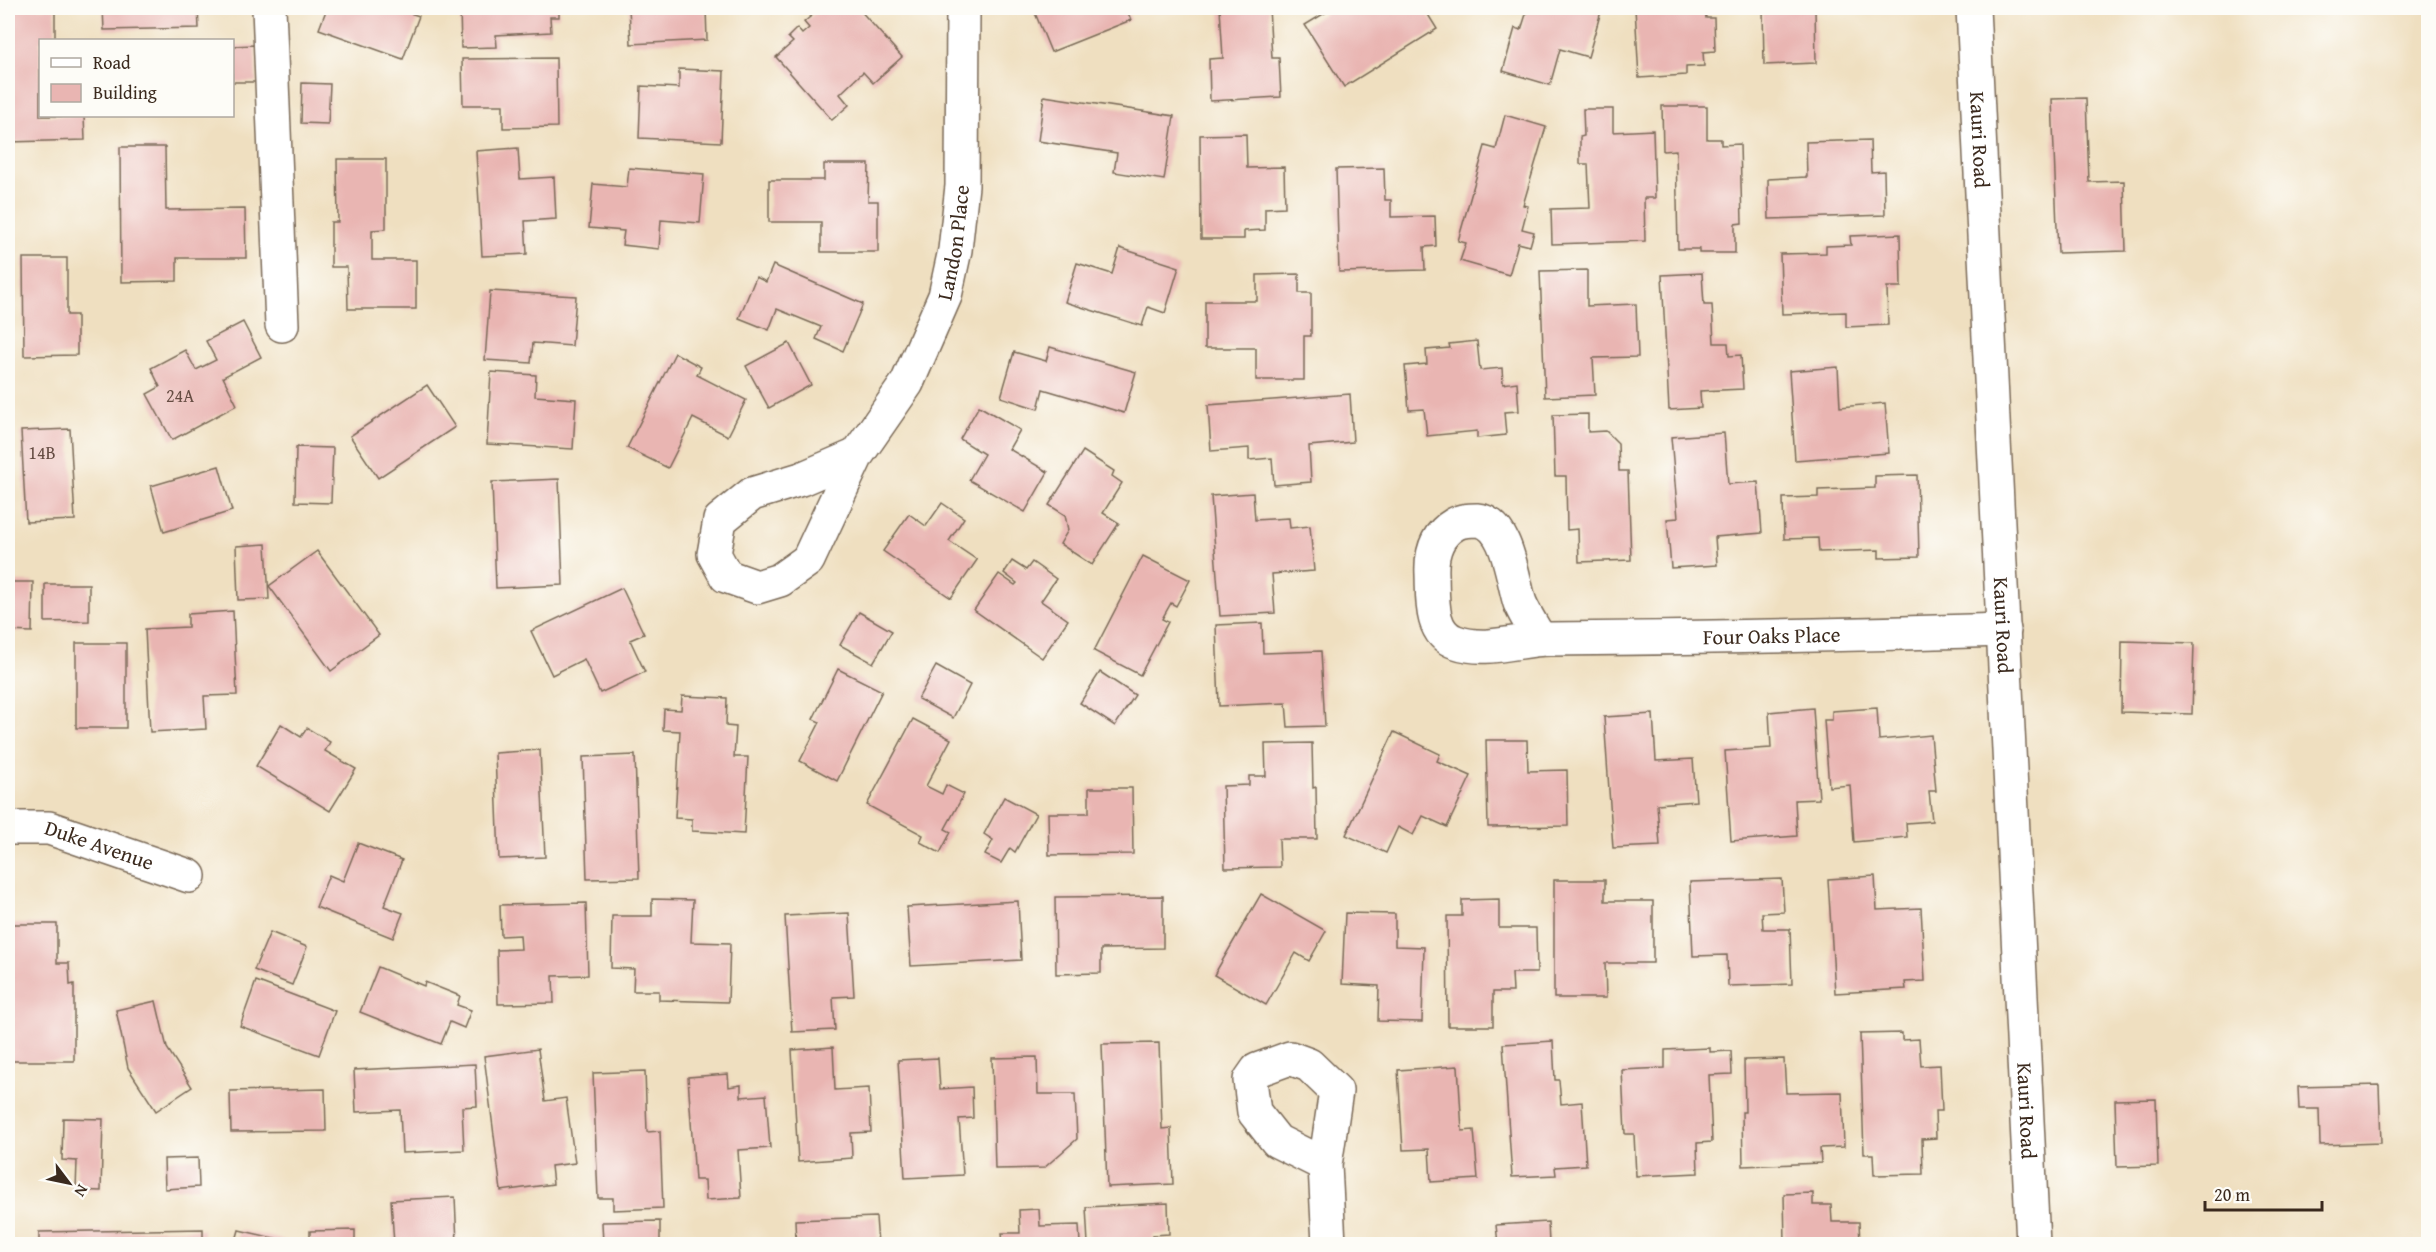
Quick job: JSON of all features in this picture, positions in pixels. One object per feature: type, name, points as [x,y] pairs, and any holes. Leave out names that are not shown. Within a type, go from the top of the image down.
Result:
[{"type":"street","points":[[269,8],[282,325]]},
{"type":"street","name":"Landon Place","points":[[857,455],[801,479],[752,494],[720,520],[714,554],[726,576],[757,587],[780,580],[808,560],[857,455],[907,383],[945,296],[955,250],[962,186],[963,8]]},
{"type":"street","name":"Kauri Road","points":[[1973,8],[2033,1245]]},
{"type":"street","name":"Four Oaks Place","points":[[1540,639],[2004,630]]},
{"type":"street","name":"Duke Avenue","points":[[8,828],[49,828],[189,876]]},
{"type":"street","points":[[1326,1165],[1329,1245]]},
{"type":"building","points":[[8,8],[55,8],[55,39],[39,39],[39,117],[84,117],[85,140],[8,142]]},
{"type":"building","points":[[103,8],[198,8],[199,28],[104,30]]},
{"type":"building","points":[[327,8],[395,8],[419,16],[403,59],[319,29]]},
{"type":"building","points":[[460,8],[559,8],[559,17],[550,17],[551,32],[496,35],[497,47],[461,48]]},
{"type":"building","points":[[629,8],[706,8],[707,40],[631,44]]},
{"type":"building","points":[[821,8],[836,10],[838,8],[858,8],[902,57],[873,83],[863,72],[840,94],[849,105],[832,120],[776,57],[793,42],[788,37],[797,28],[802,34],[809,28],[804,22]]},
{"type":"building","points":[[1033,8],[1126,8],[1131,20],[1051,52]]},
{"type":"building","points":[[1140,8],[1176,8],[1176,12],[1140,12]]},
{"type":"building","points":[[1220,8],[1269,8],[1272,58],[1279,58],[1281,97],[1210,101],[1209,59],[1223,58]]},
{"type":"building","points":[[1333,8],[1424,8],[1437,29],[1344,87],[1305,25]]},
{"type":"building","points":[[1528,8],[1602,8],[1588,57],[1560,49],[1550,85],[1503,71],[1515,28],[1521,30]]},
{"type":"building","points":[[1635,8],[1705,8],[1706,18],[1714,18],[1715,51],[1703,52],[1704,66],[1686,67],[1686,75],[1639,78]]},
{"type":"building","points":[[1763,8],[1815,8],[1816,63],[1764,65]]},
{"type":"building","points":[[255,45],[256,82],[234,82],[234,46]]},
{"type":"building","points":[[556,58],[557,127],[503,128],[503,105],[463,105],[462,59]]},
{"type":"building","points":[[679,69],[724,71],[721,142],[639,138],[641,86],[679,88]]},
{"type":"building","points":[[302,83],[330,84],[328,124],[301,123]]},
{"type":"building","points":[[1044,96],[1174,116],[1164,180],[1114,172],[1117,153],[1038,141]]},
{"type":"building","points":[[2086,98],[2089,182],[2124,181],[2126,251],[2058,253],[2052,99]]},
{"type":"building","points":[[1662,106],[1707,106],[1707,139],[1721,139],[1721,145],[1740,144],[1742,223],[1735,224],[1735,253],[1699,253],[1699,249],[1678,249],[1676,150],[1663,151]]},
{"type":"building","points":[[1583,109],[1613,109],[1613,132],[1653,130],[1655,198],[1644,198],[1645,241],[1552,244],[1551,209],[1590,208],[1588,164],[1580,164],[1580,137],[1584,136]]},
{"type":"building","points":[[1505,115],[1546,127],[1523,205],[1528,206],[1522,229],[1534,232],[1530,246],[1518,243],[1509,275],[1460,261],[1466,243],[1458,241],[1485,146],[1496,149]]},
{"type":"building","points":[[1246,134],[1247,168],[1284,167],[1285,207],[1265,208],[1265,230],[1244,231],[1244,239],[1201,239],[1200,135]]},
{"type":"building","points":[[1870,140],[1871,172],[1884,171],[1885,215],[1769,219],[1768,179],[1807,177],[1806,142]]},
{"type":"building","points":[[120,147],[165,147],[166,210],[245,209],[246,258],[177,258],[177,281],[121,282]]},
{"type":"building","points":[[518,148],[520,179],[554,177],[556,219],[525,221],[527,254],[482,256],[476,151]]},
{"type":"building","points":[[337,159],[386,159],[386,229],[372,230],[372,260],[416,260],[416,309],[348,309],[347,267],[331,267],[331,222],[338,222]]},
{"type":"building","points":[[824,164],[869,164],[868,201],[878,201],[878,252],[821,252],[821,222],[769,222],[769,180],[824,180]]},
{"type":"building","points":[[629,168],[704,174],[700,223],[661,220],[659,249],[622,245],[624,231],[589,228],[593,184],[627,187]]},
{"type":"building","points":[[1384,168],[1385,200],[1391,200],[1391,217],[1435,216],[1436,246],[1424,247],[1425,270],[1339,272],[1336,169]]},
{"type":"building","points":[[1900,234],[1901,287],[1887,287],[1888,325],[1846,327],[1846,312],[1782,314],[1780,254],[1826,253],[1826,246],[1851,245],[1850,236]]},
{"type":"building","points":[[1120,248],[1179,267],[1165,313],[1148,307],[1142,326],[1065,302],[1077,263],[1112,274]]},
{"type":"building","points":[[23,258],[67,258],[67,315],[77,315],[77,355],[24,356]]},
{"type":"building","points":[[773,265],[863,304],[843,351],[816,339],[821,327],[777,309],[769,330],[739,318],[756,277],[766,282]]},
{"type":"building","points":[[1587,270],[1587,306],[1636,304],[1638,357],[1593,358],[1595,395],[1545,397],[1540,271]]},
{"type":"building","points":[[1702,273],[1704,305],[1712,305],[1714,343],[1728,343],[1729,356],[1741,355],[1743,389],[1700,391],[1701,408],[1669,410],[1662,275]]},
{"type":"building","points":[[1299,274],[1299,293],[1311,293],[1311,336],[1304,336],[1304,380],[1256,380],[1256,348],[1205,348],[1205,301],[1257,301],[1257,275]]},
{"type":"building","points":[[490,291],[576,296],[572,346],[533,343],[531,363],[485,360]]},
{"type":"building","points":[[243,322],[261,357],[223,377],[237,405],[172,440],[147,394],[160,387],[151,368],[185,350],[196,370],[216,360],[206,341]]},
{"type":"building","points":[[1477,341],[1480,370],[1502,368],[1503,384],[1517,382],[1519,411],[1504,412],[1506,435],[1477,438],[1477,431],[1427,436],[1424,409],[1409,410],[1405,366],[1427,364],[1426,350],[1450,348],[1449,344]]},
{"type":"building","points":[[789,343],[811,385],[769,408],[746,366]]},
{"type":"building","points":[[1050,347],[1136,372],[1124,413],[1043,389],[1038,409],[1001,397],[1014,352],[1046,361]]},
{"type":"building","points":[[675,353],[701,367],[697,375],[746,400],[728,436],[693,418],[668,468],[627,448]]},
{"type":"building","points":[[1838,367],[1840,407],[1885,403],[1889,453],[1795,460],[1789,371]]},
{"type":"building","points":[[491,372],[536,375],[535,396],[576,399],[573,449],[487,444]]},
{"type":"building","points":[[427,385],[455,427],[378,478],[350,436]]},
{"type":"building","points":[[1350,394],[1353,442],[1309,446],[1311,482],[1274,485],[1272,458],[1249,460],[1249,448],[1211,451],[1208,405]]},
{"type":"building","points":[[979,406],[1020,430],[1009,449],[1048,472],[1025,512],[969,480],[984,454],[960,439]]},
{"type":"building","points":[[1588,414],[1588,432],[1606,431],[1618,443],[1619,471],[1628,471],[1631,560],[1579,562],[1578,529],[1567,530],[1566,476],[1555,476],[1553,415]]},
{"type":"building","points":[[70,429],[75,520],[26,522],[21,431]]},
{"type":"building","points":[[1724,433],[1728,484],[1758,482],[1762,533],[1715,537],[1717,565],[1671,568],[1667,519],[1678,518],[1671,437]]},
{"type":"building","points":[[296,447],[333,448],[331,503],[295,502]]},
{"type":"building","points":[[1083,451],[1114,471],[1112,476],[1122,483],[1103,513],[1119,523],[1092,565],[1060,544],[1068,530],[1065,515],[1049,505]]},
{"type":"building","points":[[219,466],[232,511],[164,532],[151,486]]},
{"type":"building","points":[[1917,475],[1919,557],[1879,558],[1879,550],[1819,552],[1818,538],[1784,539],[1783,498],[1818,497],[1818,490],[1875,488],[1875,476]]},
{"type":"building","points":[[559,479],[563,585],[496,588],[492,482]]},
{"type":"building","points":[[1253,493],[1255,520],[1289,518],[1290,528],[1310,526],[1314,571],[1272,574],[1275,613],[1220,616],[1211,496]]},
{"type":"building","points":[[942,503],[964,518],[949,541],[977,560],[951,598],[883,551],[909,514],[926,526]]},
{"type":"building","points":[[266,544],[269,599],[238,600],[236,546]]},
{"type":"building","points":[[317,551],[379,635],[331,671],[269,586]]},
{"type":"building","points":[[1143,556],[1190,580],[1176,606],[1171,603],[1162,619],[1168,622],[1140,675],[1094,651]]},
{"type":"building","points":[[1012,561],[1026,570],[1032,562],[1056,579],[1041,601],[1068,620],[1042,658],[974,610],[999,574],[1015,585],[1017,583],[1004,573]]},
{"type":"building","points":[[8,582],[33,582],[32,632],[8,631]]},
{"type":"building","points":[[45,584],[89,584],[89,621],[45,622]]},
{"type":"building","points":[[622,588],[644,634],[630,640],[645,672],[600,693],[584,659],[552,675],[531,631]]},
{"type":"building","points":[[233,611],[237,695],[204,696],[206,729],[150,732],[145,629],[188,627],[188,614]]},
{"type":"building","points":[[859,612],[892,631],[873,663],[840,645]]},
{"type":"building","points":[[1262,623],[1263,653],[1321,651],[1325,726],[1288,727],[1286,703],[1219,706],[1216,625]]},
{"type":"building","points":[[2122,641],[2194,643],[2192,714],[2121,712]]},
{"type":"building","points":[[76,643],[126,643],[126,728],[76,728]]},
{"type":"building","points":[[936,666],[970,685],[953,718],[918,699]]},
{"type":"building","points":[[838,669],[882,691],[837,781],[800,761],[820,722],[813,719]]},
{"type":"building","points":[[1100,672],[1135,695],[1115,726],[1080,703]]},
{"type":"building","points":[[682,696],[727,698],[726,726],[736,727],[734,757],[748,757],[744,834],[692,831],[692,819],[675,818],[680,731],[663,730],[664,709],[681,710]]},
{"type":"building","points":[[1813,708],[1819,799],[1795,800],[1797,836],[1731,841],[1725,751],[1771,748],[1769,712]]},
{"type":"building","points":[[1877,708],[1879,740],[1931,735],[1936,791],[1929,791],[1932,821],[1906,823],[1907,837],[1854,842],[1850,785],[1829,787],[1824,720],[1832,720],[1832,711]]},
{"type":"building","points":[[1653,714],[1656,761],[1693,759],[1696,801],[1657,804],[1660,846],[1613,848],[1604,717]]},
{"type":"building","points":[[913,719],[951,739],[926,786],[942,794],[946,785],[964,794],[945,829],[951,832],[940,853],[920,842],[923,835],[867,805]]},
{"type":"building","points":[[281,724],[301,737],[307,728],[330,742],[325,751],[356,769],[330,811],[256,766]]},
{"type":"building","points":[[1394,732],[1440,754],[1437,761],[1471,776],[1447,827],[1423,816],[1413,835],[1398,827],[1386,853],[1346,835]]},
{"type":"building","points":[[1486,740],[1527,740],[1528,771],[1567,770],[1568,826],[1488,827]]},
{"type":"building","points":[[1312,743],[1317,839],[1279,839],[1280,867],[1225,868],[1223,786],[1249,785],[1249,776],[1266,776],[1265,744]]},
{"type":"building","points":[[540,750],[545,857],[499,859],[495,753]]},
{"type":"building","points":[[635,755],[639,878],[587,879],[583,757]]},
{"type":"building","points":[[1089,788],[1132,788],[1133,854],[1049,855],[1048,813],[1089,813]]},
{"type":"building","points":[[1004,797],[1036,814],[1015,852],[1010,848],[1001,863],[985,855],[993,840],[984,834]]},
{"type":"building","points":[[358,843],[402,860],[384,906],[403,913],[393,938],[316,907],[329,875],[343,881]]},
{"type":"building","points":[[1875,876],[1877,910],[1921,908],[1925,981],[1905,982],[1906,989],[1835,993],[1828,879]]},
{"type":"building","points":[[1782,879],[1784,912],[1762,913],[1763,929],[1790,929],[1792,984],[1728,986],[1727,955],[1693,956],[1690,882]]},
{"type":"building","points":[[1554,880],[1605,880],[1605,901],[1653,901],[1653,963],[1605,963],[1606,998],[1554,998]]},
{"type":"building","points":[[1261,894],[1326,931],[1309,961],[1296,953],[1266,1005],[1214,975]]},
{"type":"building","points":[[1163,896],[1163,948],[1101,949],[1101,973],[1056,974],[1055,897]]},
{"type":"building","points":[[652,899],[693,900],[691,942],[730,943],[728,1002],[659,1000],[659,991],[633,991],[634,969],[611,968],[612,916],[652,916]]},
{"type":"building","points":[[1499,899],[1499,928],[1536,928],[1537,973],[1512,973],[1513,992],[1493,992],[1493,1026],[1448,1026],[1447,916],[1462,916],[1462,900]]},
{"type":"building","points":[[1018,901],[1021,960],[911,966],[907,907]]},
{"type":"building","points":[[586,903],[588,975],[553,976],[554,1003],[498,1004],[497,950],[521,949],[520,935],[501,936],[500,905]]},
{"type":"building","points":[[849,913],[854,996],[833,997],[835,1030],[792,1032],[785,916]]},
{"type":"building","points":[[1345,913],[1395,914],[1395,946],[1424,947],[1422,1022],[1378,1021],[1379,986],[1342,984]]},
{"type":"building","points":[[11,924],[57,924],[57,963],[69,963],[70,985],[74,984],[74,1061],[11,1061]]},
{"type":"building","points":[[270,932],[307,947],[292,985],[254,970]]},
{"type":"building","points":[[378,967],[424,986],[425,982],[460,996],[457,1005],[471,1010],[464,1028],[450,1022],[441,1044],[360,1012]]},
{"type":"building","points":[[256,981],[335,1011],[319,1055],[240,1026]]},
{"type":"building","points":[[156,1001],[167,1048],[192,1087],[156,1111],[128,1068],[116,1010]]},
{"type":"building","points":[[1902,1033],[1902,1040],[1919,1039],[1921,1066],[1940,1065],[1942,1111],[1935,1111],[1936,1138],[1922,1139],[1923,1174],[1874,1175],[1873,1154],[1864,1154],[1860,1034]]},
{"type":"building","points":[[1553,1041],[1555,1080],[1559,1080],[1561,1104],[1582,1102],[1586,1165],[1555,1167],[1556,1175],[1512,1177],[1503,1044]]},
{"type":"building","points":[[1159,1043],[1162,1129],[1171,1128],[1173,1184],[1107,1187],[1102,1044]]},
{"type":"building","points":[[833,1047],[835,1090],[869,1088],[871,1132],[851,1133],[852,1158],[798,1162],[792,1050]]},
{"type":"building","points":[[1710,1048],[1710,1052],[1731,1051],[1732,1074],[1709,1075],[1712,1142],[1697,1143],[1698,1173],[1636,1176],[1634,1134],[1625,1134],[1622,1070],[1665,1068],[1665,1050]]},
{"type":"building","points":[[538,1049],[545,1101],[566,1098],[575,1163],[551,1166],[553,1184],[501,1191],[484,1056]]},
{"type":"building","points":[[1037,1057],[1038,1094],[1075,1094],[1077,1139],[1044,1168],[995,1169],[992,1058]]},
{"type":"building","points":[[938,1058],[940,1089],[972,1087],[973,1118],[959,1119],[963,1175],[905,1178],[898,1060]]},
{"type":"building","points":[[1784,1059],[1786,1093],[1842,1092],[1844,1147],[1820,1148],[1821,1163],[1743,1166],[1744,1060]]},
{"type":"building","points":[[475,1064],[477,1106],[462,1107],[464,1150],[402,1153],[400,1110],[356,1112],[354,1070]]},
{"type":"building","points":[[1458,1066],[1462,1131],[1474,1130],[1478,1179],[1431,1182],[1429,1149],[1403,1150],[1398,1070]]},
{"type":"building","points":[[645,1071],[647,1132],[660,1131],[663,1208],[613,1210],[613,1198],[598,1198],[593,1073]]},
{"type":"building","points":[[728,1074],[729,1087],[741,1085],[741,1097],[766,1095],[770,1148],[738,1150],[741,1198],[706,1200],[705,1180],[695,1180],[688,1077]]},
{"type":"building","points":[[2379,1085],[2381,1143],[2320,1145],[2319,1109],[2299,1109],[2298,1087]]},
{"type":"building","points":[[325,1089],[326,1131],[231,1132],[230,1091]]},
{"type":"building","points":[[2156,1099],[2158,1166],[2117,1167],[2115,1100]]},
{"type":"building","points":[[63,1118],[103,1119],[101,1191],[76,1190],[77,1161],[62,1160]]},
{"type":"building","points":[[198,1158],[199,1187],[165,1189],[164,1159]]},
{"type":"building","points":[[1813,1193],[1813,1205],[1831,1205],[1832,1222],[1859,1222],[1860,1244],[1785,1244],[1784,1194]]},
{"type":"building","points":[[455,1197],[457,1244],[394,1244],[391,1200]]},
{"type":"building","points":[[1168,1203],[1169,1234],[1153,1235],[1154,1244],[1088,1244],[1086,1207]]},
{"type":"building","points":[[1039,1209],[1040,1226],[1079,1225],[1080,1244],[1003,1244],[1002,1233],[1020,1233],[1019,1210]]},
{"type":"building","points":[[876,1217],[878,1244],[796,1244],[795,1220]]},
{"type":"building","points":[[660,1221],[660,1244],[603,1244],[602,1222]]},
{"type":"building","points":[[1548,1222],[1549,1244],[1498,1244],[1496,1225]]},
{"type":"building","points":[[203,1229],[203,1244],[39,1244],[39,1232]]},
{"type":"building","points":[[239,1230],[287,1241],[286,1244],[235,1244]]},
{"type":"building","points":[[355,1230],[355,1244],[310,1244],[310,1231]]}]
